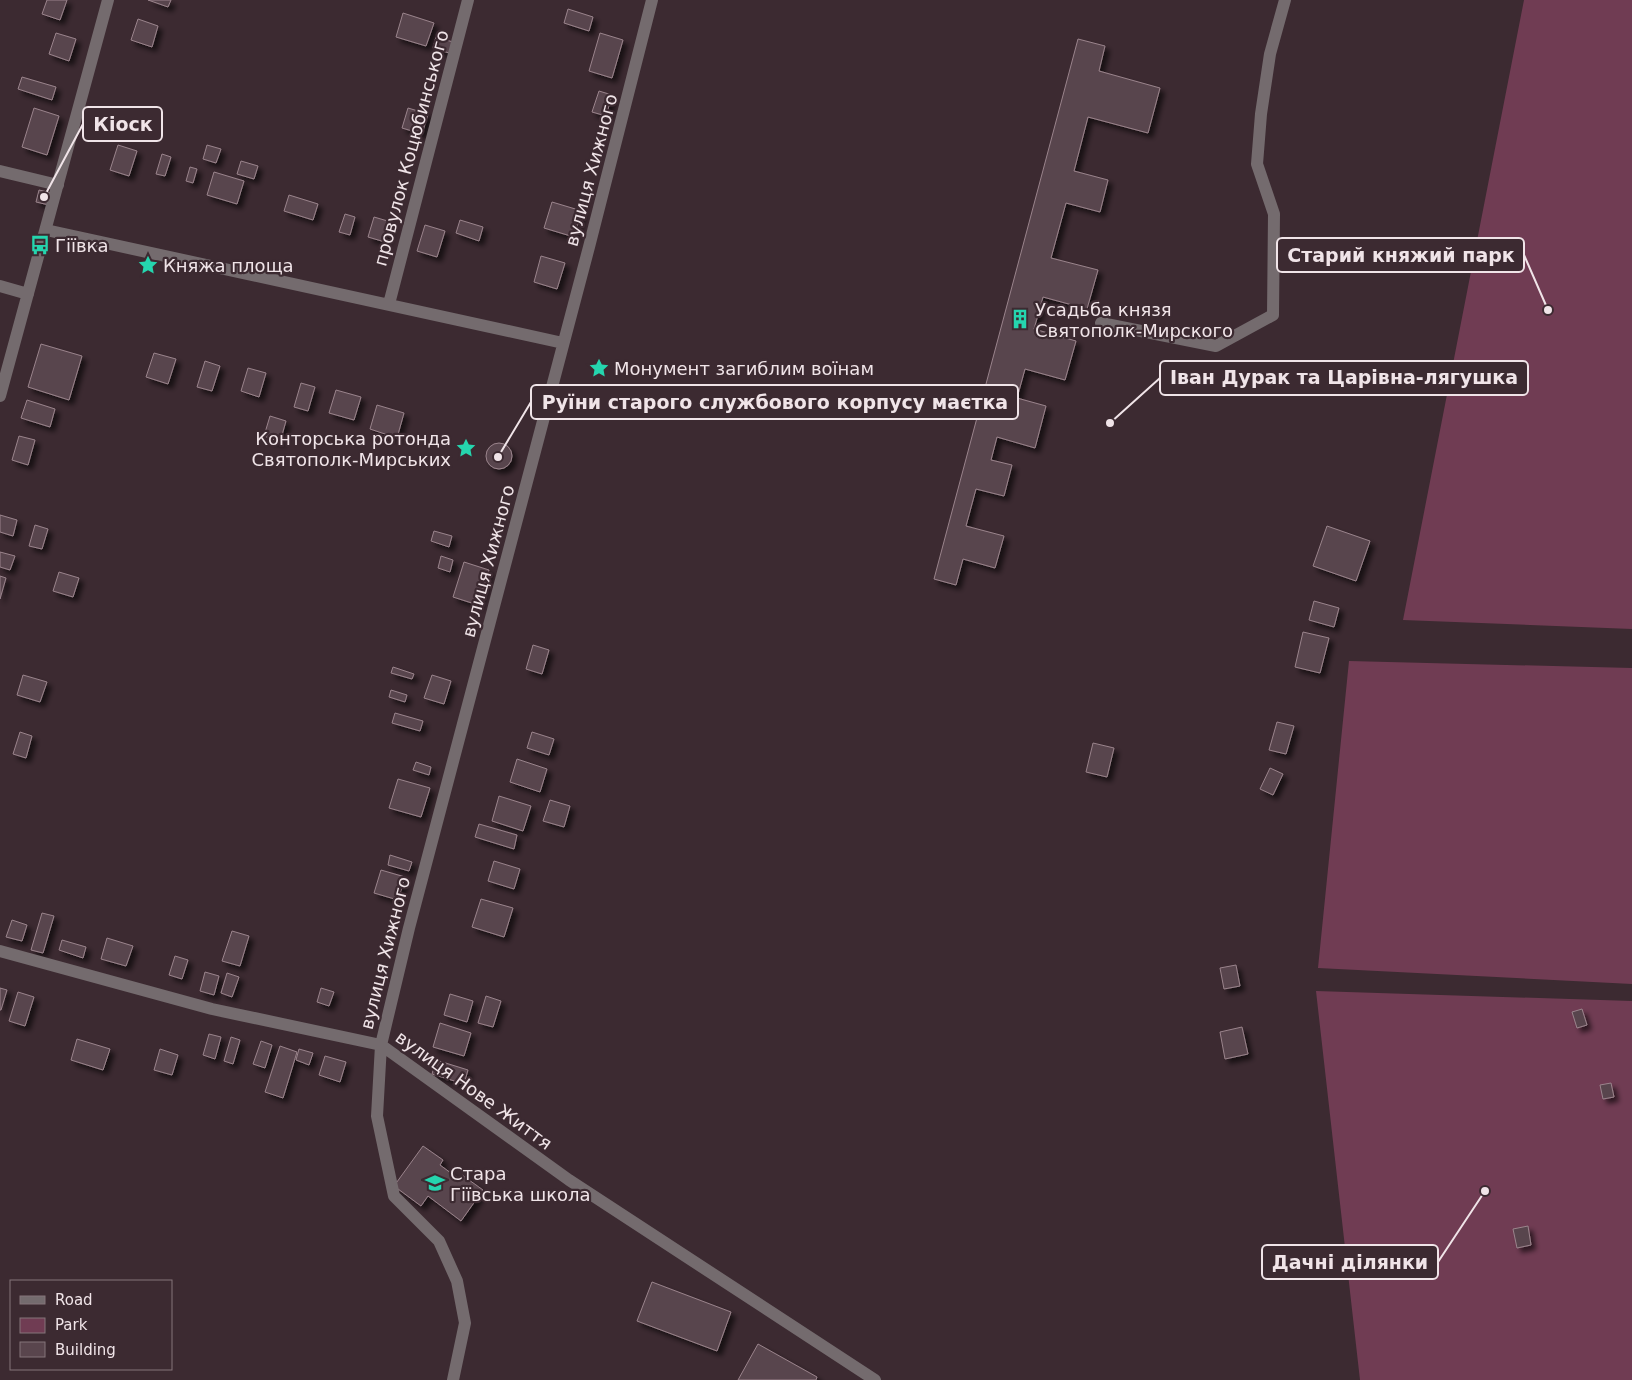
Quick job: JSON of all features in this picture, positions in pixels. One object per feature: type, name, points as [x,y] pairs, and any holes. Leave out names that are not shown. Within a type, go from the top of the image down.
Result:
[{"type":"street","points":[[0,396],[108,0]]},
{"type":"street","name":"провулок Коцюбинського","points":[[389,304],[468,0]]},
{"type":"street","name":"вулиця Хижного","points":[[453,1380],[465,1323],[457,1281],[439,1241],[394,1196],[377,1116],[381,1044],[409,928],[652,0]]},
{"type":"street","points":[[1101,323],[1216,346],[1273,314],[1274,214],[1258,164],[1261,114],[1270,54],[1285,0]]},
{"type":"street","points":[[0,171],[58,185]]},
{"type":"street","points":[[46,230],[389,304],[563,344]]},
{"type":"street","points":[[0,286],[28,294]]},
{"type":"street","name":"вулиця Нове Життя","points":[[0,951],[212,1009],[381,1044],[569,1180],[875,1380]]},
{"type":"green space","points":[[1524,0],[1632,0],[1632,629],[1403,620]]},
{"type":"green space","points":[[1349,661],[1632,668],[1632,984],[1318,968]]},
{"type":"green space","points":[[1316,991],[1632,1001],[1632,1380],[1360,1380]]},
{"type":"building","points":[[47,0],[67,0],[60,20],[42,14]]},
{"type":"building","points":[[148,0],[171,0],[168,7]]},
{"type":"building","points":[[568,9],[593,17],[589,31],[564,23]]},
{"type":"building","points":[[403,13],[434,23],[426,46],[396,37]]},
{"type":"building","points":[[138,19],[158,26],[152,47],[131,40]]},
{"type":"building","points":[[56,33],[76,39],[69,61],[49,54]]},
{"type":"building","points":[[600,33],[623,40],[612,78],[589,71]]},
{"type":"building","points":[[436,37],[453,42],[449,53],[433,48]]},
{"type":"building","name":"Усадьба князя Святополк-Мирского","points":[[1078,39],[1105,46],[1099,71],[1160,88],[1148,133],[1088,117],[1074,171],[1108,180],[1100,212],[1066,203],[1051,258],[1098,270],[1087,309],[1043,297],[1034,329],[1076,341],[1065,380],[1025,369],[1017,398],[1046,406],[1035,448],[997,437],[991,460],[1012,465],[1004,496],[976,489],[966,526],[1004,536],[995,568],[963,559],[956,585],[934,579]]},
{"type":"building","points":[[22,77],[56,87],[52,100],[18,89]]},
{"type":"building","points":[[599,91],[612,95],[606,116],[592,112]]},
{"type":"building","points":[[34,108],[59,116],[47,155],[22,147]]},
{"type":"building","points":[[408,108],[428,114],[422,134],[402,128]]},
{"type":"building","points":[[118,145],[137,151],[129,176],[110,170]]},
{"type":"building","points":[[207,145],[221,149],[216,163],[203,159]]},
{"type":"building","points":[[162,154],[171,157],[165,176],[156,174]]},
{"type":"building","points":[[241,161],[258,166],[254,179],[237,174]]},
{"type":"building","points":[[190,167],[197,169],[193,183],[186,181]]},
{"type":"building","points":[[214,172],[244,181],[237,204],[207,195]]},
{"type":"building","points":[[39,190],[52,193],[49,205],[36,202]]},
{"type":"building","points":[[289,195],[318,204],[313,220],[284,211]]},
{"type":"building","points":[[552,202],[582,211],[574,237],[544,228]]},
{"type":"building","points":[[345,214],[355,217],[350,235],[339,232]]},
{"type":"building","points":[[374,217],[391,222],[385,242],[368,237]]},
{"type":"building","points":[[460,220],[483,227],[479,241],[456,233]]},
{"type":"building","points":[[425,225],[445,231],[437,257],[417,251]]},
{"type":"building","points":[[541,256],[565,263],[557,289],[534,282]]},
{"type":"building","points":[[41,344],[82,356],[69,400],[28,387]]},
{"type":"building","points":[[154,353],[176,359],[168,384],[146,377]]},
{"type":"building","points":[[205,361],[220,366],[212,391],[197,387]]},
{"type":"building","points":[[248,368],[266,373],[259,397],[241,391]]},
{"type":"building","points":[[301,383],[315,387],[308,411],[294,407]]},
{"type":"building","points":[[336,390],[361,397],[354,420],[329,413]]},
{"type":"building","points":[[27,400],[55,409],[50,427],[21,418]]},
{"type":"building","points":[[377,405],[404,413],[397,438],[370,429]]},
{"type":"building","points":[[270,416],[286,421],[280,442],[264,436]]},
{"type":"building","points":[[19,436],[35,440],[28,465],[12,460]]},
{"type":"building","points":[[499,443],[508,447],[512,456],[508,465],[499,469],[490,465],[486,456],[490,447]]},
{"type":"building","points":[[0,515],[17,520],[13,536],[0,532]]},
{"type":"building","points":[[35,525],[48,529],[42,549],[29,546]]},
{"type":"building","points":[[1327,526],[1370,541],[1356,581],[1313,566]]},
{"type":"building","points":[[434,531],[452,536],[449,547],[431,541]]},
{"type":"building","points":[[0,552],[15,556],[10,570],[0,567]]},
{"type":"building","points":[[441,556],[453,560],[450,572],[438,568]]},
{"type":"building","points":[[464,562],[489,570],[478,605],[453,597]]},
{"type":"building","points":[[59,572],[79,578],[73,597],[53,591]]},
{"type":"building","points":[[0,576],[6,578],[0,599]]},
{"type":"building","points":[[1314,601],[1339,608],[1334,627],[1309,620]]},
{"type":"building","points":[[1303,632],[1329,638],[1320,673],[1295,667]]},
{"type":"building","points":[[533,645],[549,650],[542,674],[526,669]]},
{"type":"building","points":[[393,667],[414,674],[412,679],[391,673]]},
{"type":"building","points":[[23,675],[47,682],[40,702],[17,695]]},
{"type":"building","points":[[432,675],[451,681],[444,704],[424,698]]},
{"type":"building","points":[[391,690],[407,695],[405,702],[389,697]]},
{"type":"building","points":[[395,713],[423,721],[420,731],[392,723]]},
{"type":"building","points":[[1277,722],[1294,726],[1286,754],[1269,750]]},
{"type":"building","points":[[20,732],[32,736],[26,758],[13,754]]},
{"type":"building","points":[[532,732],[554,739],[549,755],[527,748]]},
{"type":"building","points":[[1093,743],[1114,748],[1107,777],[1086,772]]},
{"type":"building","points":[[517,759],[547,769],[540,792],[510,782]]},
{"type":"building","points":[[416,762],[431,767],[429,775],[413,770]]},
{"type":"building","points":[[1270,768],[1283,774],[1273,795],[1260,789]]},
{"type":"building","points":[[398,779],[430,788],[421,817],[389,808]]},
{"type":"building","points":[[499,796],[531,806],[523,831],[492,821]]},
{"type":"building","points":[[550,800],[570,806],[564,827],[543,821]]},
{"type":"building","points":[[479,824],[517,835],[514,849],[475,837]]},
{"type":"building","points":[[390,855],[412,862],[409,871],[388,865]]},
{"type":"building","points":[[494,861],[520,869],[514,889],[488,881]]},
{"type":"building","points":[[381,870],[405,877],[398,900],[374,893]]},
{"type":"building","points":[[481,899],[513,908],[504,937],[472,927]]},
{"type":"building","points":[[42,913],[54,916],[43,953],[31,950]]},
{"type":"building","points":[[12,920],[27,925],[22,941],[6,937]]},
{"type":"building","points":[[232,931],[249,936],[240,966],[222,961]]},
{"type":"building","points":[[107,938],[133,946],[126,966],[101,959]]},
{"type":"building","points":[[62,940],[86,947],[83,958],[59,950]]},
{"type":"building","points":[[175,956],[188,960],[182,979],[169,975]]},
{"type":"building","points":[[1236,965],[1240,986],[1224,989],[1220,968]]},
{"type":"building","points":[[205,972],[219,976],[214,995],[200,991]]},
{"type":"building","points":[[227,973],[239,977],[232,997],[221,993]]},
{"type":"building","points":[[0,988],[7,990],[1,1010],[0,1010]]},
{"type":"building","points":[[321,988],[334,992],[329,1006],[317,1002]]},
{"type":"building","points":[[18,992],[34,997],[25,1026],[9,1021]]},
{"type":"building","points":[[450,994],[473,1001],[467,1022],[444,1015]]},
{"type":"building","points":[[486,996],[501,1001],[493,1027],[478,1023]]},
{"type":"building","points":[[1582,1009],[1587,1025],[1577,1028],[1572,1012]]},
{"type":"building","points":[[440,1023],[471,1033],[464,1056],[433,1047]]},
{"type":"building","points":[[1242,1027],[1248,1054],[1225,1059],[1220,1032]]},
{"type":"building","points":[[209,1034],[221,1037],[215,1059],[203,1055]]},
{"type":"building","points":[[231,1037],[240,1040],[233,1064],[224,1061]]},
{"type":"building","points":[[77,1039],[110,1049],[103,1070],[71,1060]]},
{"type":"building","points":[[261,1041],[272,1045],[265,1068],[253,1064]]},
{"type":"building","points":[[280,1046],[297,1052],[283,1098],[265,1092]]},
{"type":"building","points":[[160,1049],[178,1055],[172,1075],[154,1070]]},
{"type":"building","points":[[299,1049],[313,1053],[309,1065],[296,1060]]},
{"type":"building","points":[[325,1056],[346,1062],[340,1082],[319,1075]]},
{"type":"building","points":[[436,1060],[468,1070],[464,1084],[432,1074]]},
{"type":"building","points":[[1611,1083],[1614,1097],[1603,1099],[1600,1085]]},
{"type":"building","name":"Стара Гіївська школа","points":[[423,1146],[443,1160],[440,1165],[459,1179],[462,1175],[483,1190],[461,1221],[428,1196],[421,1206],[394,1186]]},
{"type":"building","points":[[1528,1226],[1531,1245],[1517,1248],[1513,1229]]},
{"type":"building","points":[[652,1282],[731,1312],[717,1351],[637,1321]]},
{"type":"building","points":[[758,1344],[817,1377],[816,1380],[738,1380]]},
{"type":"place","name":"Кіоск","points":[[44,197]]},
{"type":"place","name":"Гіївка","points":[[40,245]]},
{"type":"place","name":"Княжа площа","points":[[148,265]]},
{"type":"place","name":"Старий княжий парк","points":[[1548,310]]},
{"type":"place","name":"Усадьба князя Святополк-Мирского","points":[[1020,319]]},
{"type":"place","name":"Монумент загиблим воїнам","points":[[599,368]]},
{"type":"place","name":"Іван Дурак та Царівна-лягушка","points":[[1110,423]]},
{"type":"place","name":"Конторська ротонда Святополк-Мирських","points":[[466,448]]},
{"type":"place","name":"Руїни старого службового корпусу маєтка","points":[[498,457]]},
{"type":"place","name":"Стара Гіївська школа","points":[[435,1183]]},
{"type":"place","name":"Дачні ділянки","points":[[1485,1191]]}]
